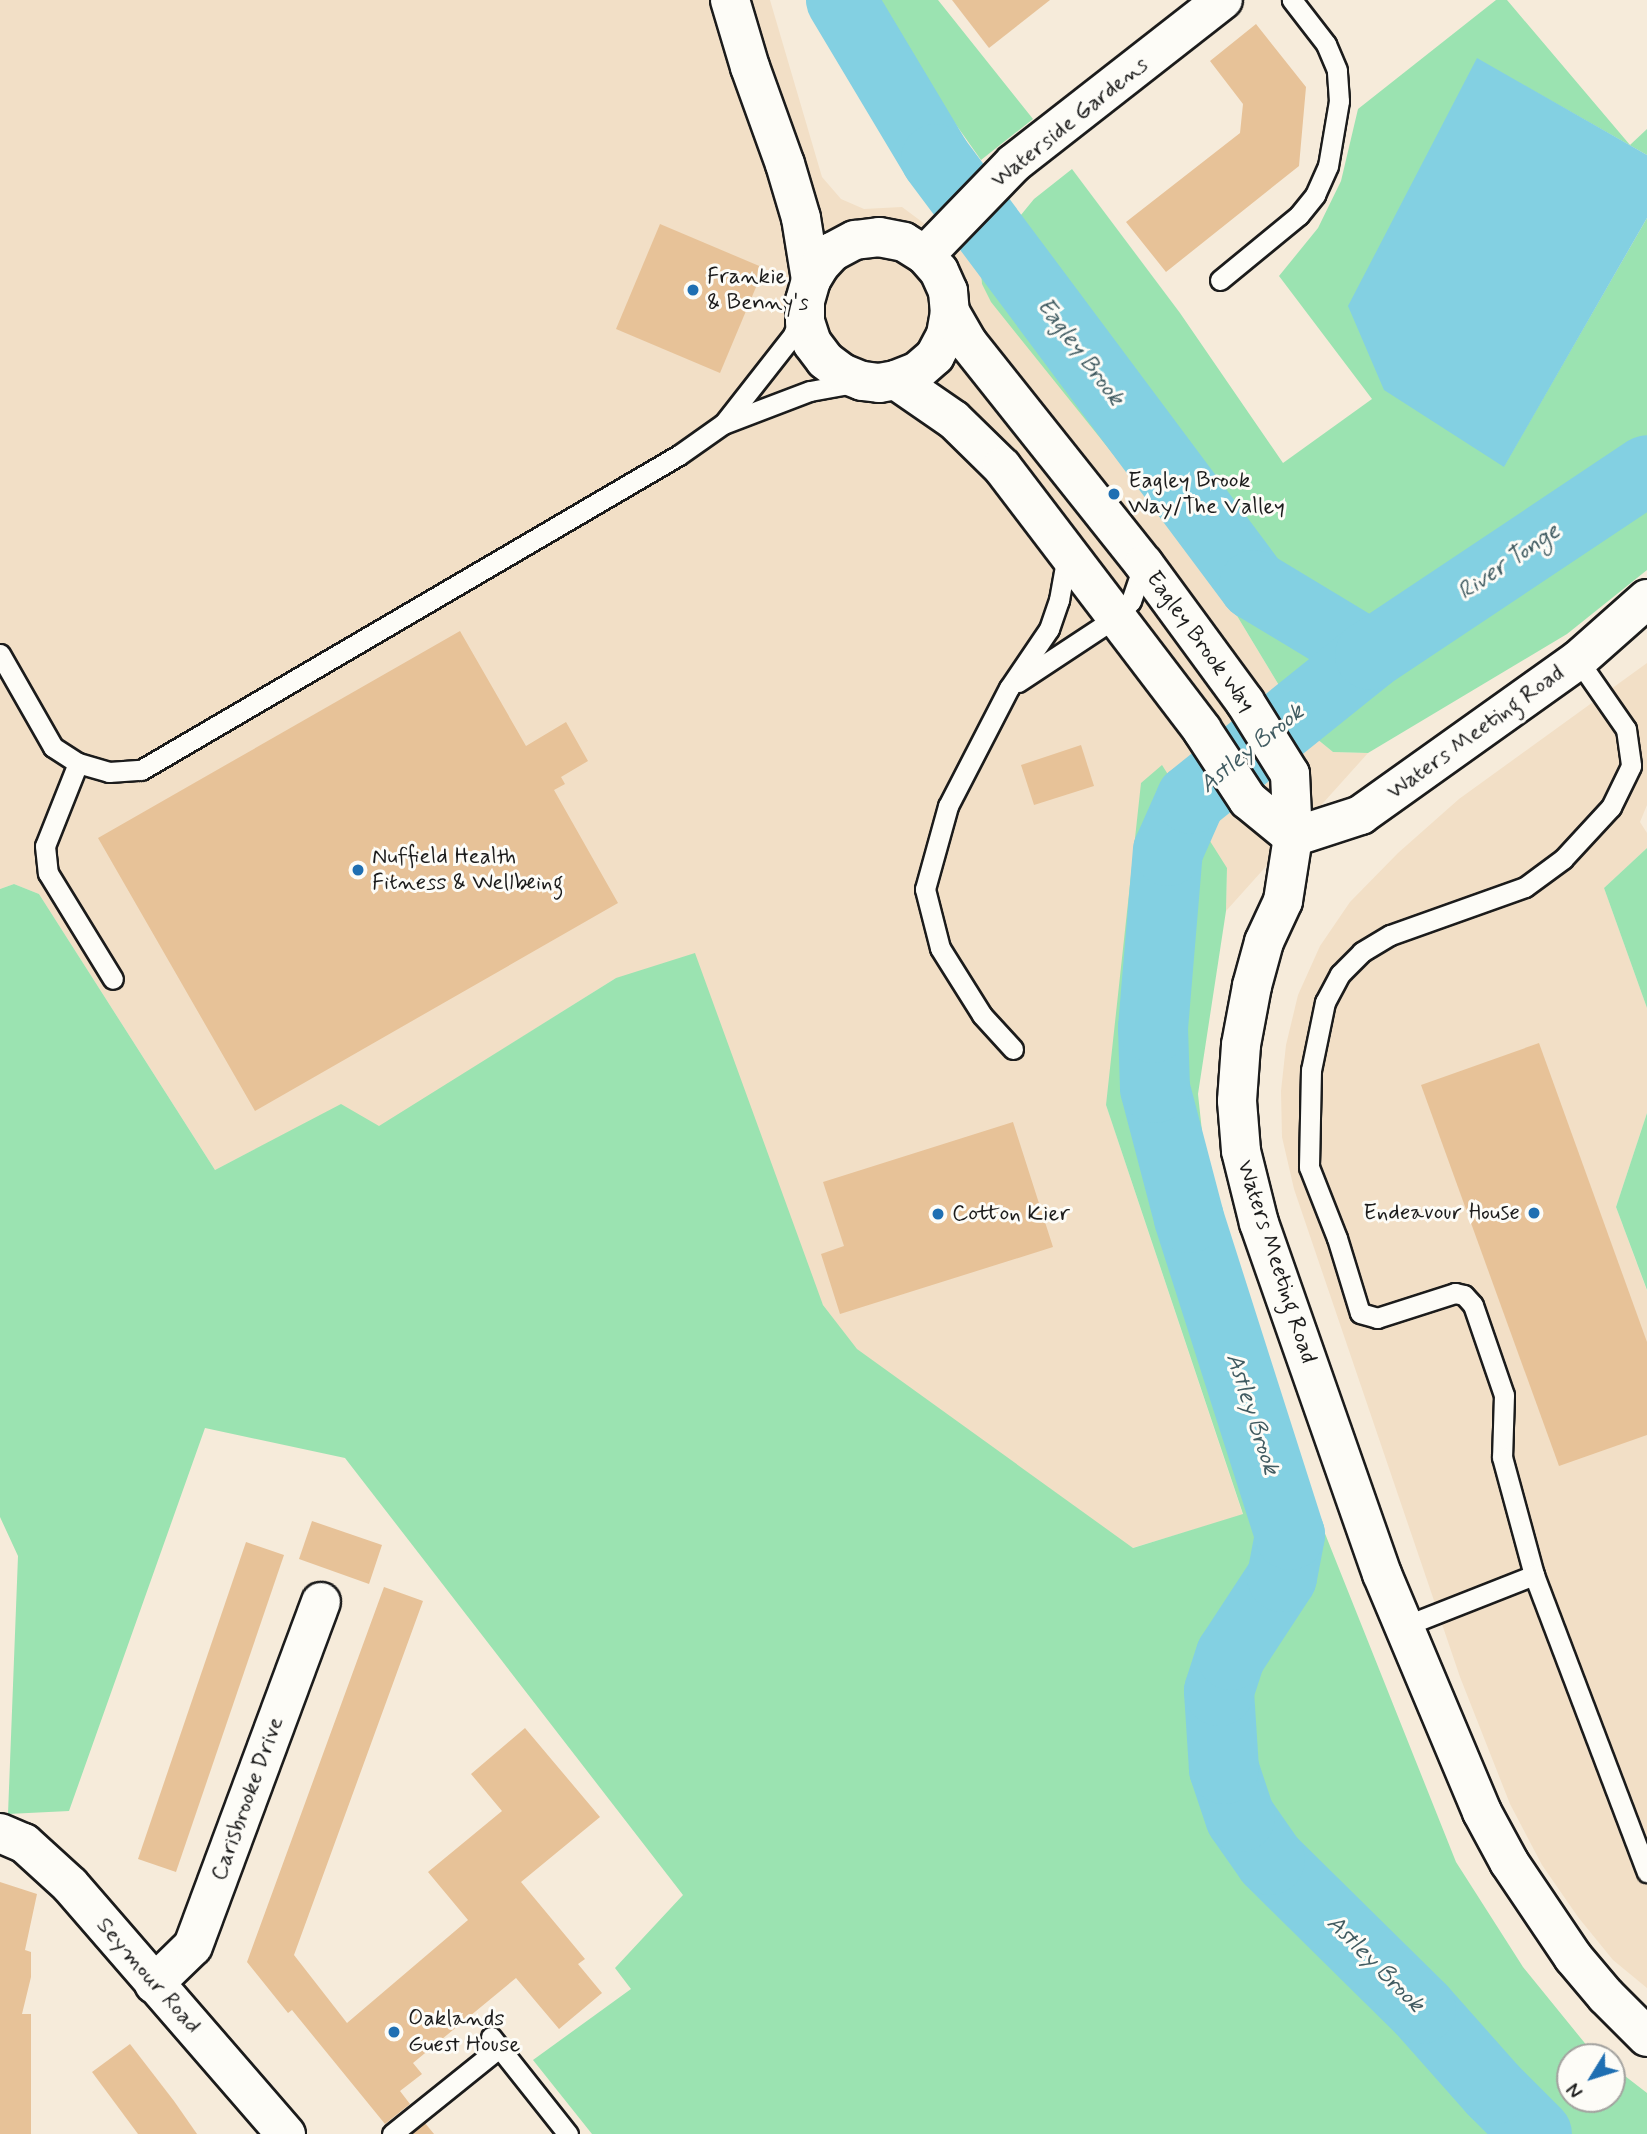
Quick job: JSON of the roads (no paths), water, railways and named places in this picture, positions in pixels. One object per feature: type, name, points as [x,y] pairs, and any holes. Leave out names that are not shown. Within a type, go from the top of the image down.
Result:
[{"type":"street","points":[[730,0],[801,218],[808,290],[806,323],[812,343],[825,360],[842,373],[879,381],[954,420],[1002,467],[1202,730],[1248,800],[1293,837]]},
{"type":"street","name":"Waterside Gardens","points":[[936,242],[1014,163],[1223,0]]},
{"type":"street","points":[[785,164],[813,203],[863,239]]},
{"type":"street","points":[[808,290],[832,252],[863,239],[879,237],[904,242],[936,242],[939,271],[948,291],[950,312],[946,335],[935,356],[918,371],[879,381]]},
{"type":"street","name":"Eagley Brook Way","points":[[950,312],[968,343],[1144,564],[1245,702],[1290,774],[1293,837]]},
{"type":"street","name":"Waters Meeting Road","points":[[1647,599],[1578,660],[1361,816],[1293,837],[1283,901],[1265,942],[1252,986],[1241,1045],[1237,1101],[1241,1151],[1259,1223],[1402,1627],[1482,1812],[1509,1862],[1573,1957],[1605,1996],[1647,2037]]},
{"type":"street","name":"Carisbrooke Drive","points":[[153,1984],[193,1947],[321,1602]]},
{"type":"street","name":"Seymour Road","points":[[0,1833],[24,1843],[70,1885],[153,1984],[286,2134]]},
{"type":"lane","points":[[1220,280],[1299,215],[1315,195],[1328,166],[1339,101],[1337,70],[1326,44],[1292,0]]},
{"type":"lane","points":[[723,424],[793,335],[808,290]]},
{"type":"lane","points":[[0,653],[53,747],[78,763],[109,772],[141,770],[679,455],[723,424],[810,391],[879,381]]},
{"type":"lane","points":[[1013,1049],[982,1014],[940,948],[925,889],[948,806],[1009,688],[1049,629],[1059,600],[1068,555]]},
{"type":"lane","points":[[1009,688],[1115,618],[1131,601],[1144,564]]},
{"type":"lane","points":[[1578,660],[1626,729],[1631,766],[1611,807],[1563,859],[1525,887],[1390,935],[1362,952],[1340,974],[1325,1002],[1311,1070],[1310,1167],[1337,1238],[1360,1313],[1377,1318],[1455,1293],[1464,1295],[1473,1305],[1504,1395],[1503,1457],[1534,1575],[1647,1872]]},
{"type":"lane","points":[[78,763],[45,846],[48,873],[113,979]]},
{"type":"lane","points":[[1402,1627],[1534,1575]]},
{"type":"lane","points":[[392,2134],[495,2043],[568,2134]]},
{"type":"water","points":[[1477,58],[1647,155],[1647,218],[1504,467],[1384,390],[1348,306]]},
{"type":"waterway","name":"Eagley Brook","points":[[841,0],[936,159],[1254,585],[1370,655]]},
{"type":"waterway","name":"Astley Brook","points":[[1537,2134],[1493,2090],[1421,2009],[1270,1860],[1240,1817],[1224,1769],[1219,1691],[1231,1655],[1282,1577],[1290,1535],[1189,1218],[1155,1088],[1153,1028],[1168,851],[1191,799],[1370,655],[1647,470]]},
{"type":"place","name":"Frankie & Benny's","points":[[693,290]]},
{"type":"place","name":"Eagley Brook Way/The Valley","points":[[1114,494]]},
{"type":"place","name":"Nuffield Health Fitness & Wellbeing","points":[[358,870]]},
{"type":"place","name":"Endeavour House","points":[[1534,1213]]},
{"type":"place","name":"Cotton Kier","points":[[938,1214]]},
{"type":"place","name":"Oaklands Guest House","points":[[394,2032]]},
{"type":"water label","name":"River Tonge","points":[[1509,562]]}]
